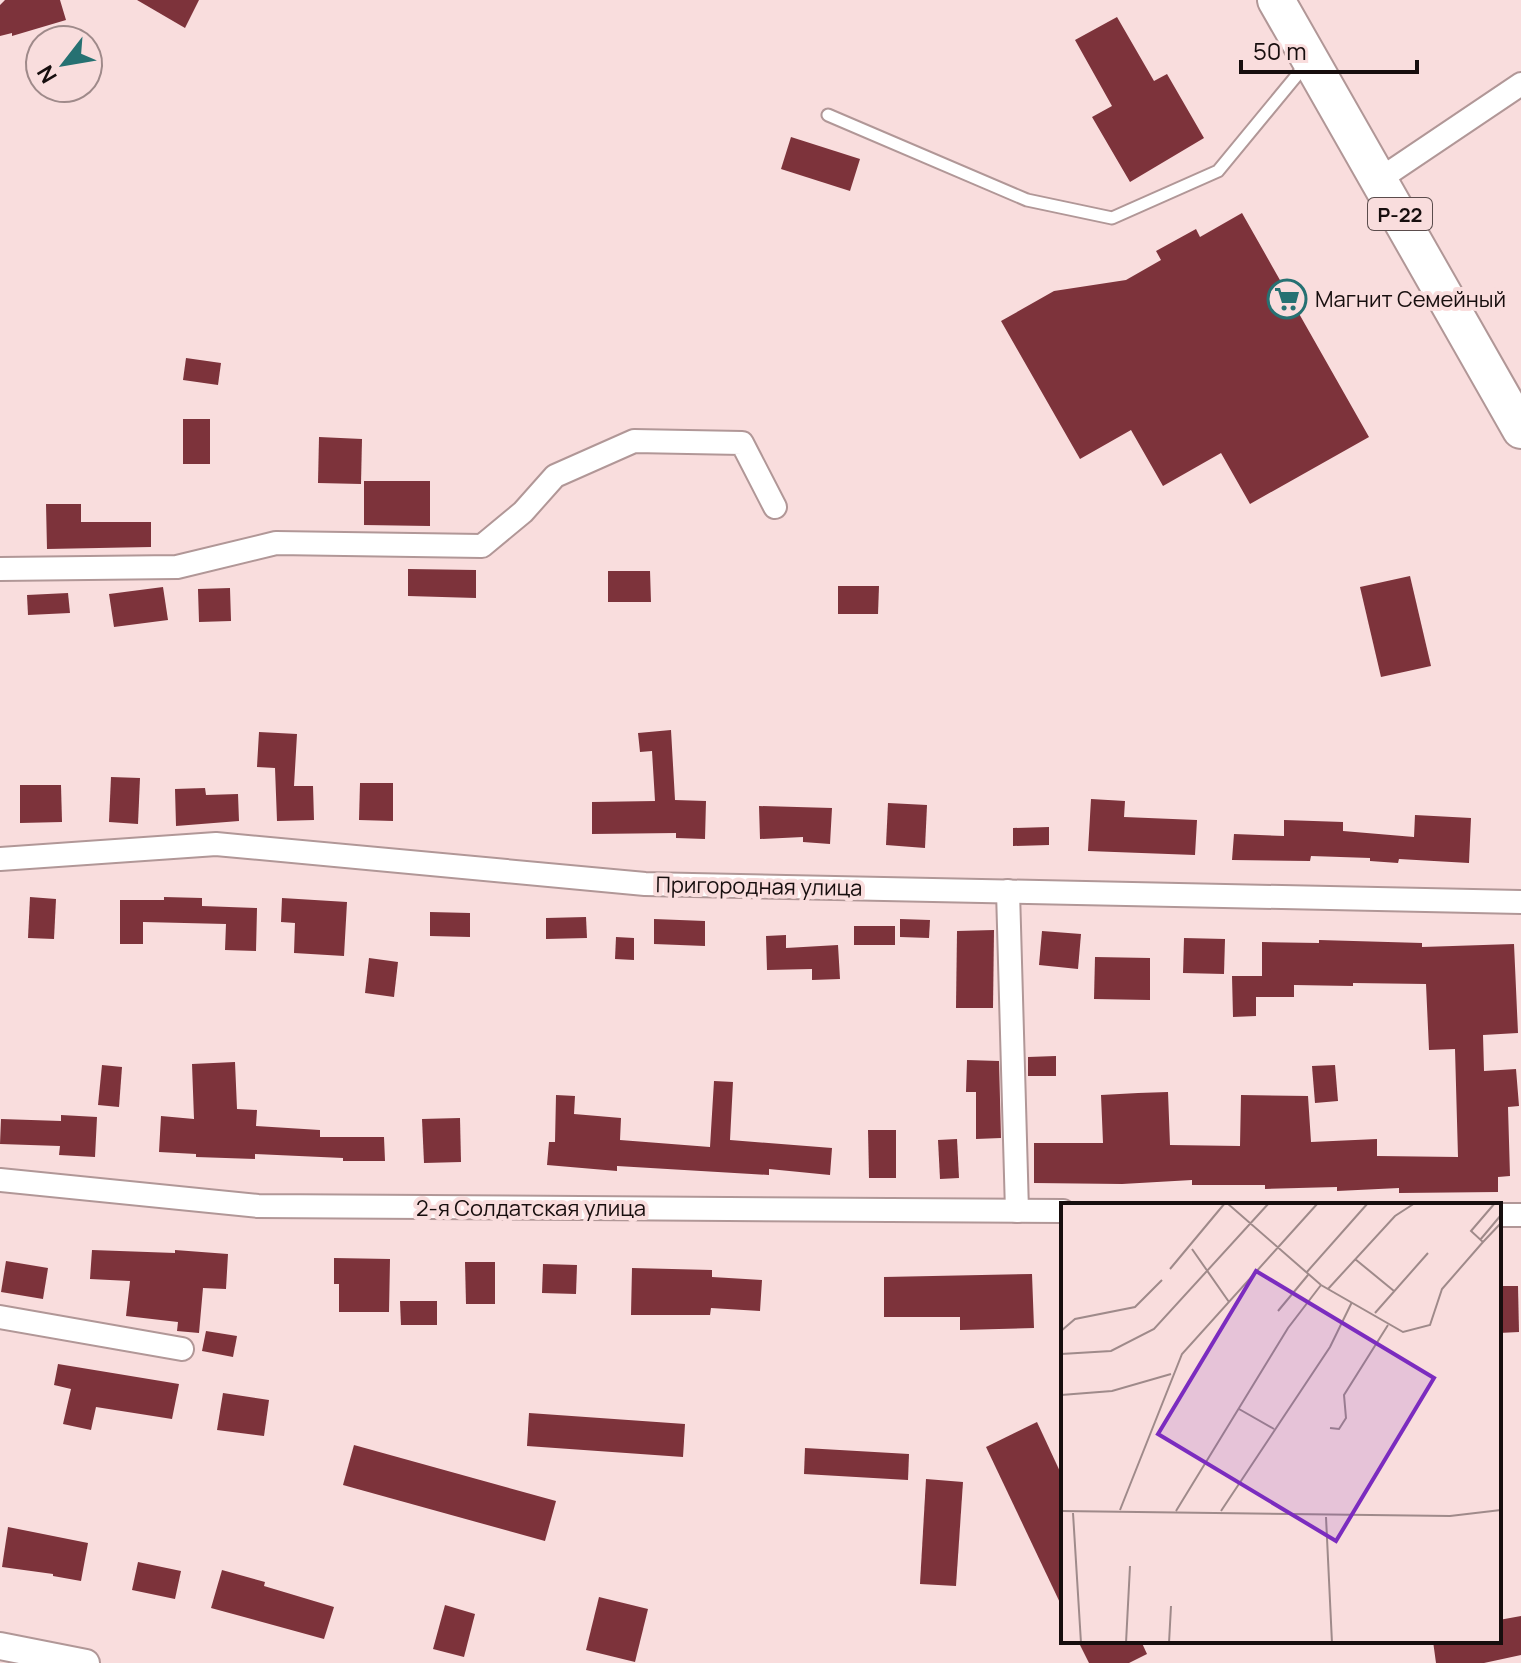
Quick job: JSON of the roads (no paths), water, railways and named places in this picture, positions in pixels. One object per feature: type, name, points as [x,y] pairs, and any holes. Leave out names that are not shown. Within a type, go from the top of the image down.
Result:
[{"type":"highway","name":"Р-22","points":[[1276,0],[1521,430]]},
{"type":"street","points":[[1380,179],[1521,84]]},
{"type":"street","points":[[0,569],[177,567],[276,543],[482,546],[523,512],[555,476],[634,441],[742,443],[775,507]]},
{"type":"street","name":"Пригородная улица","points":[[0,859],[216,844],[645,884],[1521,902]]},
{"type":"street","points":[[1008,891],[1017,1211]]},
{"type":"street","name":"2-я Солдатская улица","points":[[0,1180],[258,1206],[1061,1211]]},
{"type":"street","points":[[0,1317],[182,1349]]},
{"type":"street","points":[[0,1646],[86,1663]]},
{"type":"lane","points":[[828,115],[1027,200],[1112,218],[1218,171],[1310,60]]},
{"type":"place","name":"Магнит Семейный","points":[[1287,299]]}]
